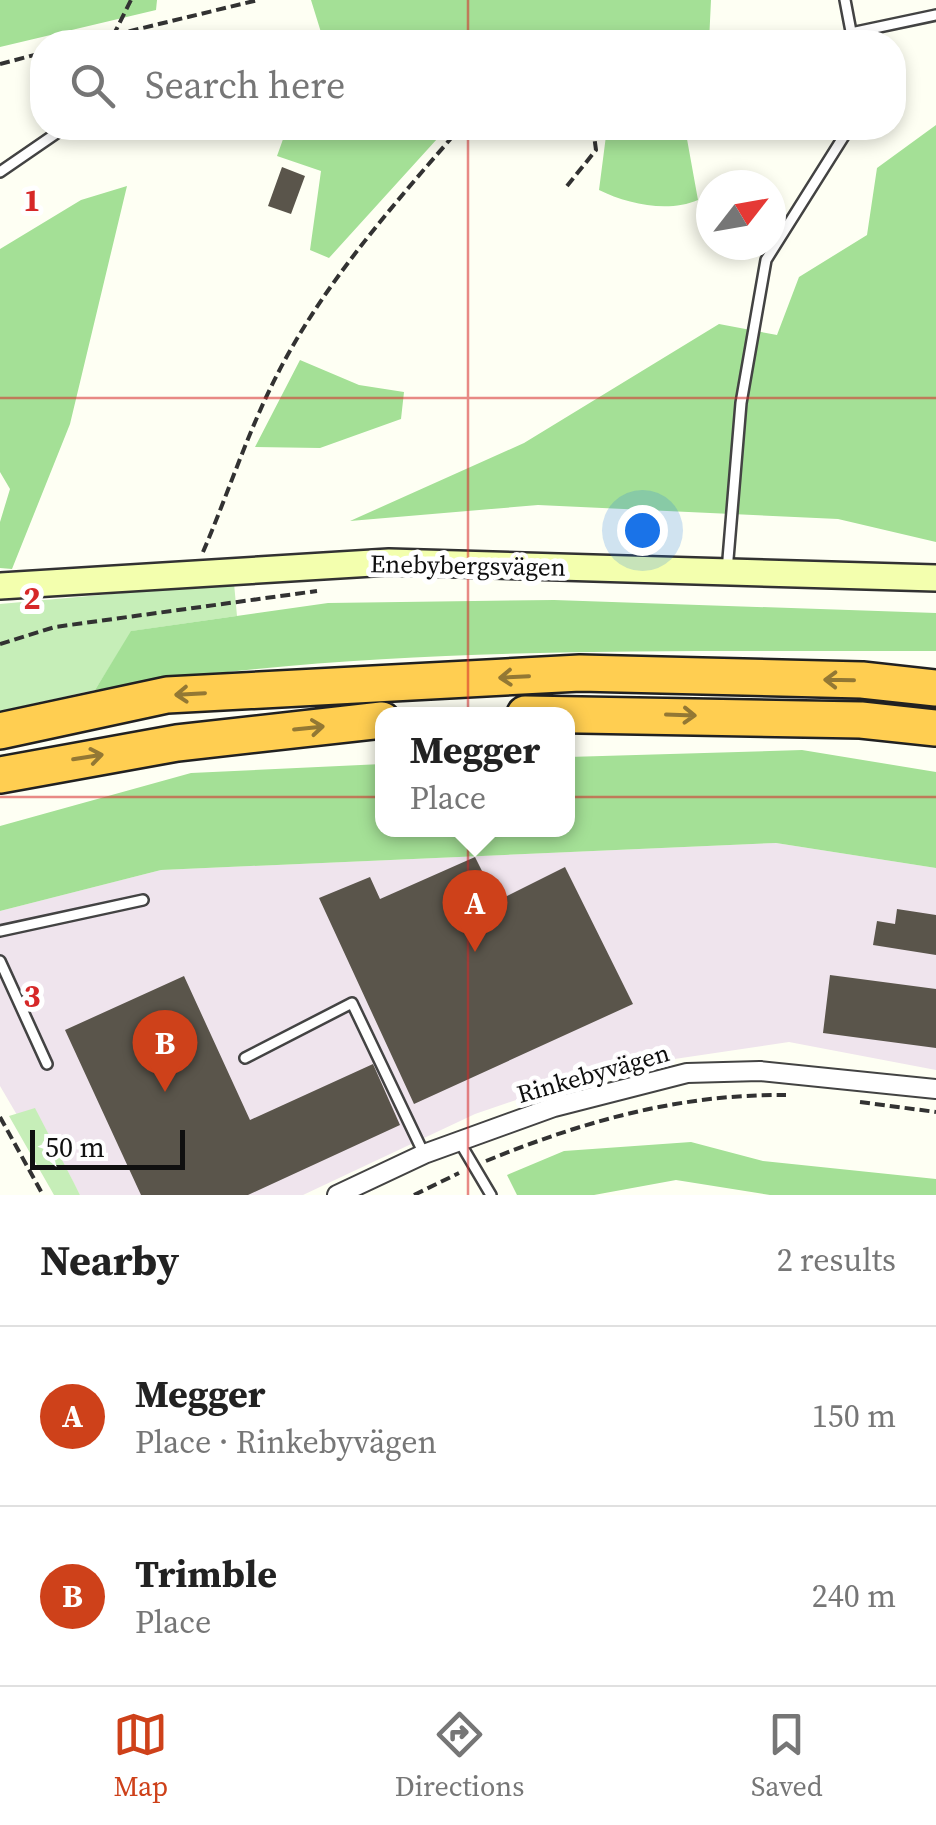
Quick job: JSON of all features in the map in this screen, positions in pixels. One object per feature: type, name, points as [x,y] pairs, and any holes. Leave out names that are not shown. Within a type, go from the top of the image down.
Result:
[{"type":"highway","points":[[0,732],[167,696],[580,673],[862,680],[936,688]]},
{"type":"highway","points":[[575,715],[861,720],[936,728]]},
{"type":"highway","points":[[0,775],[177,743],[375,721]]},
{"type":"main road","name":"Enebybergsvägen","points":[[0,586],[389,562],[936,578]]},
{"type":"street","name":"Rinkebyvägen","points":[[337,1195],[424,1154],[554,1107],[687,1073],[760,1071],[936,1089]]},
{"type":"lane","points":[[845,0],[851,30]]},
{"type":"lane","points":[[881,30],[936,15]]},
{"type":"lane","points":[[0,172],[47,140]]},
{"type":"lane","points":[[726,574],[741,403],[766,260],[841,140]]},
{"type":"lane","points":[[0,931],[142,900]]},
{"type":"lane","points":[[0,961],[47,1064]]},
{"type":"lane","points":[[245,1058],[352,1003],[424,1154]]},
{"type":"lane","points":[[459,1141],[491,1195]]},
{"type":"path","points":[[116,30],[131,0]]},
{"type":"path","points":[[137,30],[258,0]]},
{"type":"path","points":[[0,64],[30,56]]},
{"type":"path","points":[[195,571],[276,375],[318,306],[402,194],[449,140]]},
{"type":"path","points":[[567,186],[596,150],[595,140]]},
{"type":"path","points":[[0,644],[54,627],[322,590]]},
{"type":"path","points":[[414,1195],[474,1166],[586,1123],[719,1094],[792,1095]]},
{"type":"path","points":[[843,1100],[936,1112]]},
{"type":"path","points":[[0,1117],[43,1195]]},
{"type":"shaded area","points":[[776,843],[936,868],[936,1070],[789,1042],[607,1069],[475,1114],[303,1195],[80,1195],[35,1109],[17,1115],[0,1086],[0,911],[161,870]]},
{"type":"green space","points":[[0,0],[157,0],[156,10],[72,30],[30,30],[30,40],[0,47]]},
{"type":"green space","points":[[311,0],[711,0],[710,30],[320,30]]},
{"type":"green space","points":[[936,125],[936,542],[838,519],[538,505],[350,521],[524,443],[719,324],[777,335],[799,277],[867,235],[877,168]]},
{"type":"green space","points":[[283,140],[436,140],[329,258],[310,250],[321,171],[277,156]]},
{"type":"green space","points":[[605,140],[687,140],[696,201],[674,206],[622,199],[599,190]]},
{"type":"green space","points":[[127,186],[70,424],[12,569],[0,568],[0,522],[10,489],[0,472],[0,249],[81,200]]},
{"type":"green space","points":[[300,360],[359,385],[404,392],[401,419],[320,448],[255,447]]},
{"type":"green space","points":[[234,583],[237,616],[132,631],[95,690],[0,711],[0,604]]},
{"type":"green space","points":[[554,600],[936,613],[936,651],[620,652],[409,658],[199,675],[95,690],[131,631],[328,603]]},
{"type":"green space","points":[[802,750],[936,772],[936,868],[776,843],[161,870],[0,911],[0,826],[191,773],[375,764],[375,837],[575,837],[575,757]]},
{"type":"green space","points":[[35,1108],[80,1195],[54,1195],[9,1116]]},
{"type":"green space","points":[[691,1142],[763,1161],[936,1179],[936,1195],[770,1195],[676,1180],[594,1195],[517,1195],[507,1175],[564,1151]]},
{"type":"building","points":[[282,167],[305,176],[291,214],[268,206]]},
{"type":"building","points":[[475,857],[497,901],[565,867],[633,1004],[414,1104],[319,898],[370,877],[380,899]]},
{"type":"building","points":[[897,909],[936,915],[936,955],[873,945],[877,921],[895,924]]},
{"type":"building","points":[[830,975],[936,989],[936,1048],[823,1033]]},
{"type":"building","points":[[184,976],[250,1120],[373,1064],[400,1125],[248,1195],[141,1195],[65,1030]]},
{"type":"place","name":"Megger","points":[[475,952]]},
{"type":"place","name":"Trimble","points":[[165,1092]]}]
